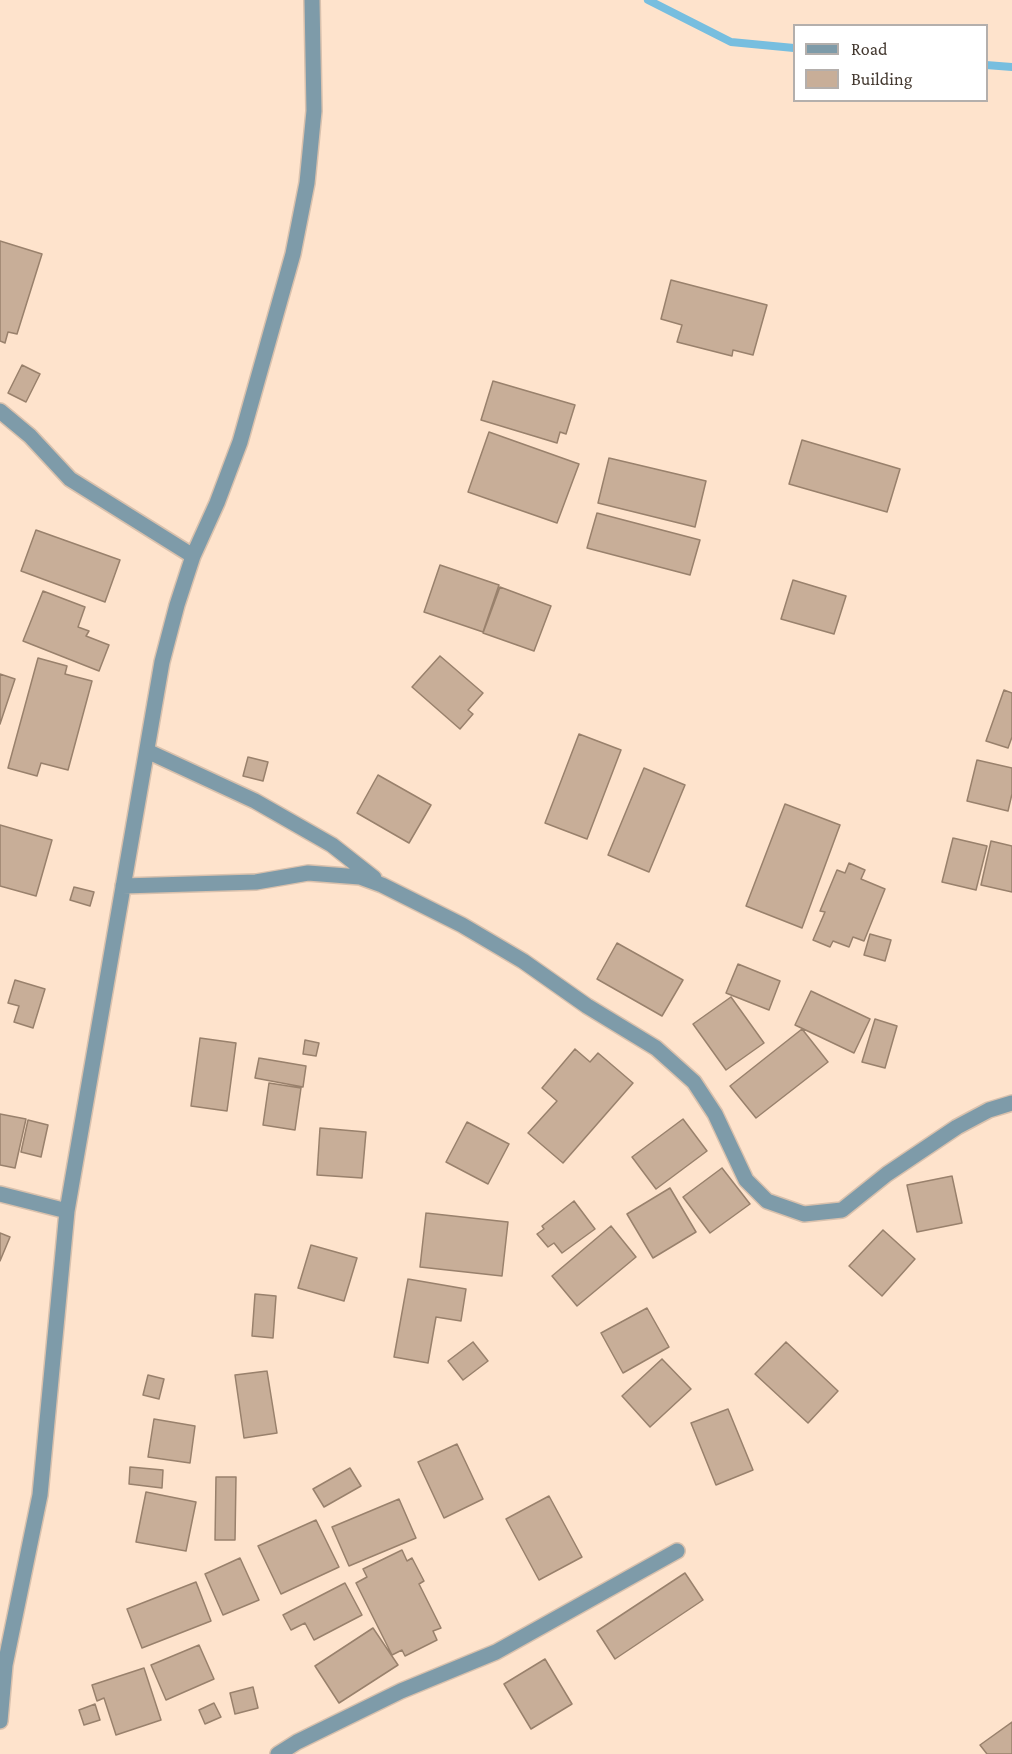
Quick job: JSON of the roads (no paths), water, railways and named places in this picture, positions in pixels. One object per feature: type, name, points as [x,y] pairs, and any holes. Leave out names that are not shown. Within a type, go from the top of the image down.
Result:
[{"type":"street","points":[[0,1721],[5,1665],[40,1495],[67,1211],[162,662],[193,556],[217,503],[240,442],[293,254],[307,183],[314,111],[312,0]]},
{"type":"street","points":[[0,411],[30,436],[70,479],[193,556]]},
{"type":"street","points":[[147,751],[255,801],[332,845],[382,885]]},
{"type":"street","points":[[123,885],[256,882],[308,873],[360,877],[382,885],[462,925],[523,961],[588,1006],[656,1048],[694,1082],[715,1114],[747,1180],[767,1202],[804,1214],[842,1210],[887,1174],[957,1127],[989,1110],[1012,1103]]},
{"type":"street","points":[[0,1194],[67,1211]]},
{"type":"street","points":[[278,1754],[297,1742],[401,1691],[496,1652],[677,1551]]},
{"type":"waterway","points":[[648,0],[731,42],[793,48]]},
{"type":"waterway","points":[[988,65],[1012,67]]}]
